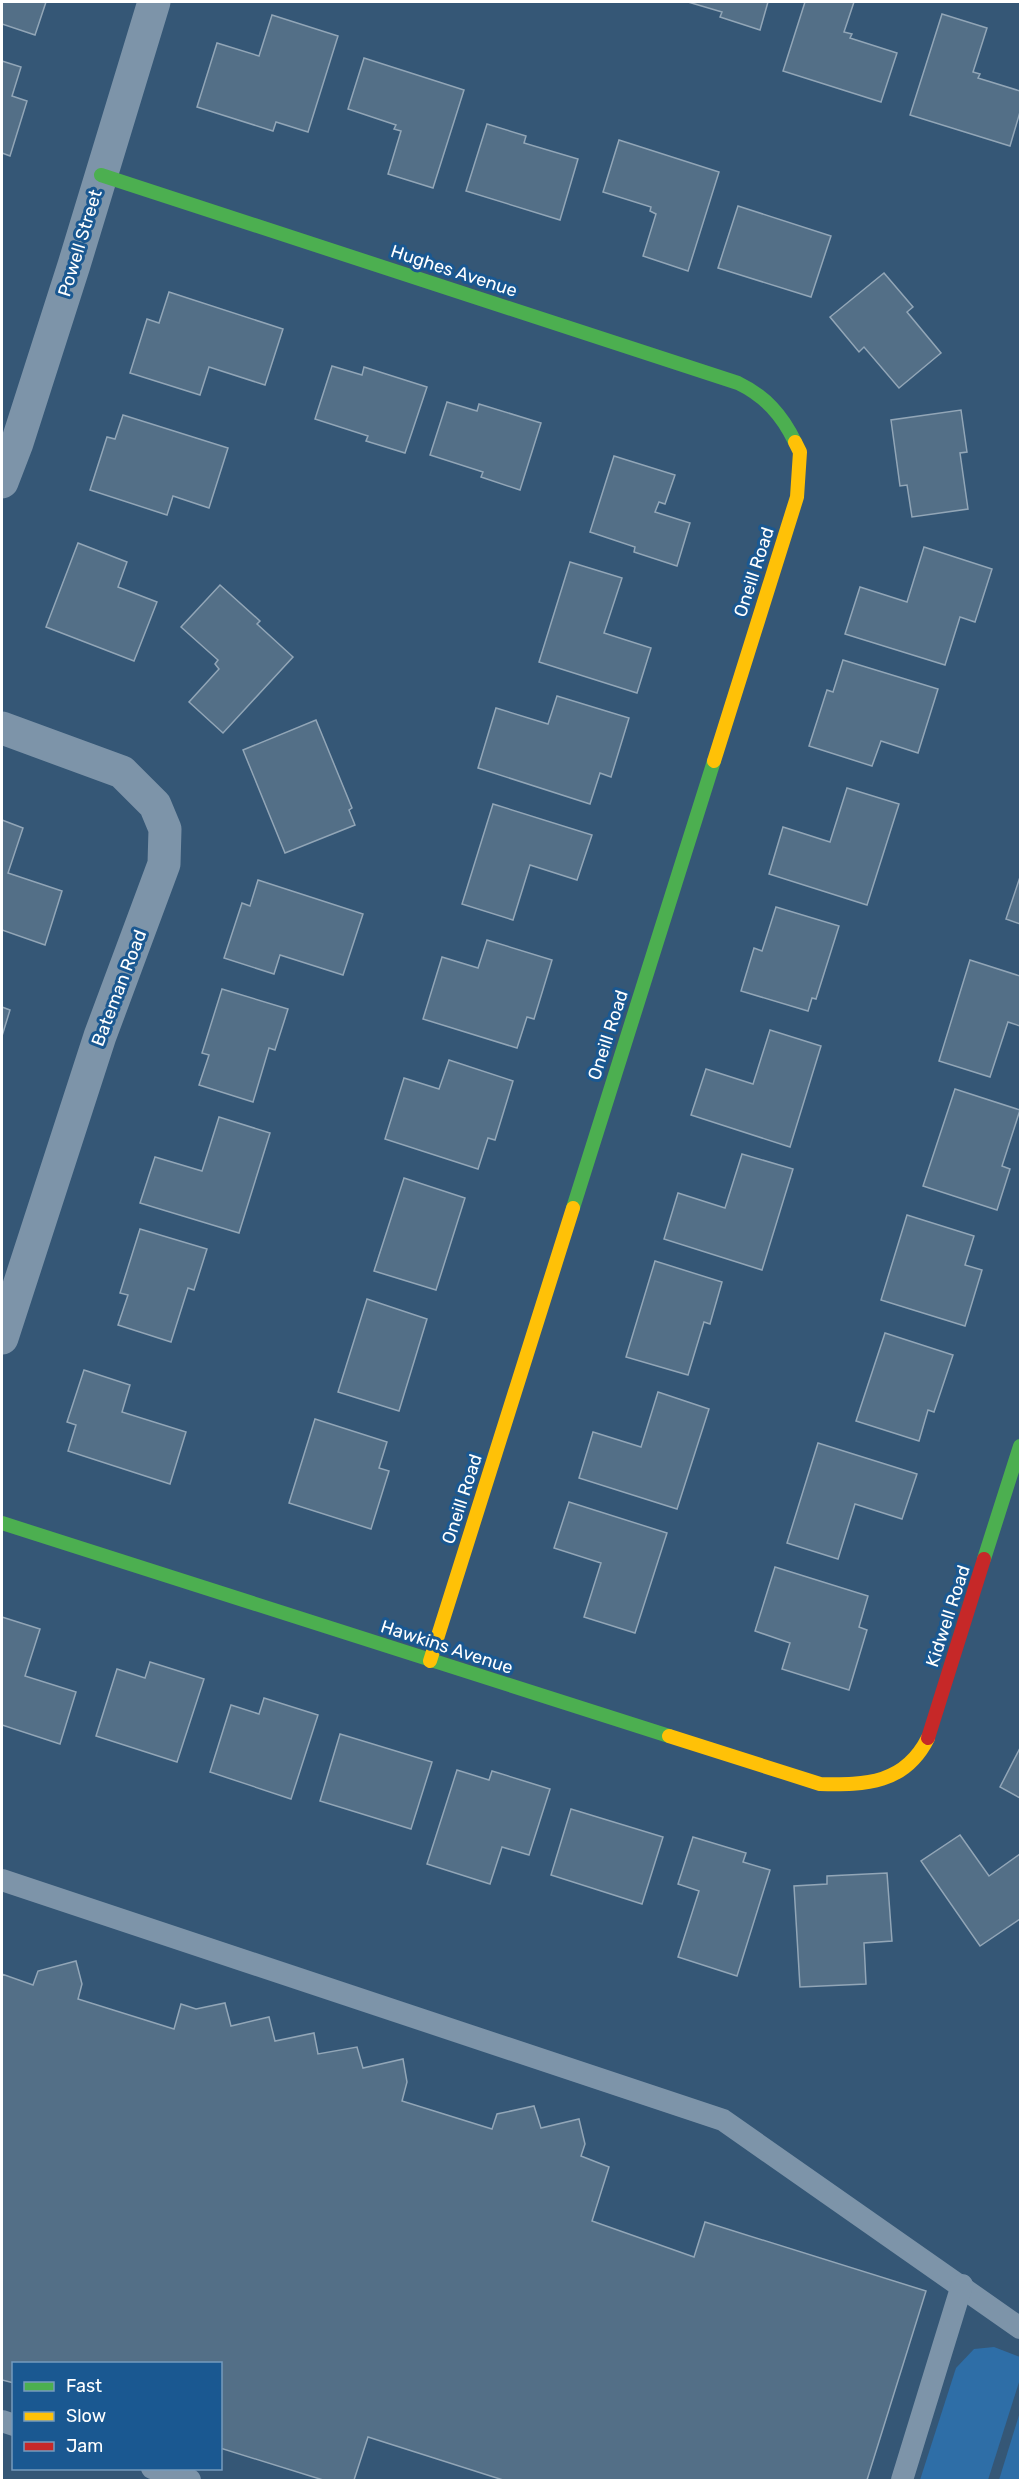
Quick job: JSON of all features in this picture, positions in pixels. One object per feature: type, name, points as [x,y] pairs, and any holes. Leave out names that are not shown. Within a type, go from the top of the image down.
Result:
[{"type":"street","name":"Powell Street","points":[[2,482],[17,443],[154,2]]},
{"type":"street","name":"Hughes Avenue","points":[[101,175],[738,383],[757,393],[785,421]]},
{"type":"street","name":"Oneill Road","points":[[430,1661],[797,497],[800,452],[785,421]]},
{"type":"street","name":"Bateman Road","points":[[2,728],[122,772],[155,805],[165,829],[164,864],[100,1036],[2,1338]]},
{"type":"street","name":"Kidwell Road","points":[[885,1779],[908,1766],[927,1740],[1020,1446]]},
{"type":"street","name":"Hawkins Avenue","points":[[2,1523],[820,1784],[856,1786],[885,1779]]},
{"type":"lane","points":[[2,1880],[723,2120],[962,2285],[1020,2328]]},
{"type":"lane","points":[[902,2481],[962,2285]]},
{"type":"lane","points":[[156,2470],[190,2481]]},
{"type":"shaded area","points":[[994,2347],[1020,2357],[1020,2379],[988,2480],[920,2480],[956,2368],[974,2349]]},
{"type":"shaded area","points":[[1020,2412],[1020,2480],[999,2480]]},
{"type":"building","points":[[2,2],[46,2],[35,35],[2,24]]},
{"type":"building","points":[[688,2],[768,2],[760,30],[720,17],[722,12]]},
{"type":"building","points":[[805,2],[854,2],[844,32],[852,34],[850,38],[897,53],[881,102],[783,71]]},
{"type":"building","points":[[942,14],[987,28],[973,72],[980,74],[978,78],[1020,91],[1020,112],[1010,146],[910,115]]},
{"type":"building","points":[[272,15],[338,36],[308,132],[276,122],[273,131],[197,107],[217,43],[259,56]]},
{"type":"building","points":[[364,58],[464,90],[433,188],[388,174],[401,131],[394,129],[396,125],[348,109]]},
{"type":"building","points":[[2,61],[21,67],[12,96],[27,101],[10,156],[2,153]]},
{"type":"building","points":[[487,124],[526,136],[524,143],[578,159],[560,220],[466,191]]},
{"type":"building","points":[[619,140],[719,172],[688,271],[643,256],[656,214],[650,211],[651,207],[603,192]]},
{"type":"building","points":[[738,206],[831,236],[811,297],[718,268]]},
{"type":"building","points":[[884,273],[913,307],[907,312],[941,353],[899,388],[864,347],[859,352],[830,317]]},
{"type":"building","points":[[169,292],[283,329],[265,385],[209,367],[200,395],[130,373],[147,319],[159,323]]},
{"type":"building","points":[[332,366],[362,375],[364,367],[427,387],[405,453],[366,441],[368,436],[315,419]]},
{"type":"building","points":[[447,402],[477,411],[479,404],[541,423],[520,490],[481,477],[483,472],[430,455]]},
{"type":"building","points":[[961,410],[967,452],[960,453],[968,509],[912,517],[907,485],[900,486],[891,420]]},
{"type":"building","points":[[123,415],[228,448],[209,508],[173,496],[167,515],[90,490],[107,437],[115,439]]},
{"type":"building","points":[[614,456],[675,475],[665,504],[659,502],[655,512],[690,523],[677,566],[634,552],[635,547],[590,532]]},
{"type":"building","points":[[78,543],[127,562],[118,587],[157,602],[134,661],[46,627]]},
{"type":"building","points":[[924,547],[992,569],[975,622],[960,617],[945,665],[845,634],[860,587],[907,602]]},
{"type":"building","points":[[570,562],[622,578],[604,633],[651,648],[637,693],[539,662]]},
{"type":"building","points":[[220,585],[260,621],[257,624],[293,657],[223,733],[189,702],[219,669],[215,664],[218,660],[181,627]]},
{"type":"building","points":[[843,660],[938,689],[918,753],[881,741],[872,766],[809,746],[827,690],[833,692]]},
{"type":"building","points":[[557,696],[629,718],[611,777],[600,773],[590,804],[478,768],[496,708],[548,724]]},
{"type":"building","points":[[316,720],[352,808],[349,810],[355,825],[285,853],[243,750]]},
{"type":"building","points":[[847,788],[899,804],[867,905],[769,874],[783,827],[830,842]]},
{"type":"building","points":[[493,804],[592,835],[577,880],[530,865],[513,920],[462,904]]},
{"type":"building","points":[[2,820],[23,828],[8,873],[62,891],[45,945],[2,930]]},
{"type":"building","points":[[1020,877],[1020,924],[1006,919]]},
{"type":"building","points":[[258,880],[363,914],[343,975],[280,955],[274,974],[224,958],[242,903],[250,906]]},
{"type":"building","points":[[776,907],[839,926],[816,999],[812,998],[808,1011],[741,991],[754,948],[762,951]]},
{"type":"building","points":[[487,940],[552,960],[534,1019],[527,1017],[517,1048],[423,1019],[442,957],[478,968]]},
{"type":"building","points":[[970,960],[1020,976],[1020,1026],[1008,1022],[990,1077],[939,1061]]},
{"type":"building","points":[[222,989],[288,1009],[275,1050],[269,1048],[253,1102],[199,1085],[209,1055],[202,1053]]},
{"type":"building","points":[[2,1007],[10,1010],[2,1036]]},
{"type":"building","points":[[770,1030],[821,1046],[790,1147],[691,1115],[706,1069],[753,1084]]},
{"type":"building","points":[[449,1060],[513,1081],[495,1140],[488,1138],[478,1169],[385,1139],[404,1078],[439,1089]]},
{"type":"building","points":[[955,1089],[1020,1110],[1002,1166],[1010,1169],[997,1210],[923,1186]]},
{"type":"building","points":[[219,1117],[270,1133],[239,1233],[140,1203],[155,1157],[202,1171]]},
{"type":"building","points":[[742,1154],[793,1169],[762,1270],[664,1239],[678,1193],[725,1208]]},
{"type":"building","points":[[404,1178],[465,1198],[436,1290],[374,1271]]},
{"type":"building","points":[[907,1215],[974,1236],[965,1265],[982,1270],[965,1326],[881,1300]]},
{"type":"building","points":[[140,1229],[207,1249],[194,1290],[188,1288],[171,1342],[118,1325],[128,1295],[120,1293]]},
{"type":"building","points":[[655,1261],[722,1282],[710,1324],[704,1322],[688,1375],[626,1357]]},
{"type":"building","points":[[367,1299],[427,1319],[399,1411],[338,1392]]},
{"type":"building","points":[[885,1333],[953,1355],[934,1412],[928,1410],[919,1441],[856,1421]]},
{"type":"building","points":[[84,1370],[130,1385],[122,1412],[186,1432],[170,1484],[68,1451],[76,1425],[67,1422]]},
{"type":"building","points":[[658,1392],[709,1409],[677,1509],[579,1478],[593,1432],[641,1447]]},
{"type":"building","points":[[315,1419],[387,1442],[379,1468],[389,1471],[371,1529],[289,1503]]},
{"type":"building","points":[[818,1443],[917,1474],[902,1519],[855,1504],[838,1559],[787,1543]]},
{"type":"building","points":[[569,1502],[667,1533],[635,1633],[584,1617],[601,1563],[554,1548]]},
{"type":"building","points":[[775,1567],[868,1596],[859,1627],[867,1630],[849,1690],[782,1669],[790,1643],[755,1631]]},
{"type":"building","points":[[2,1617],[40,1629],[25,1676],[76,1692],[60,1744],[2,1725]]},
{"type":"building","points":[[150,1662],[204,1679],[177,1762],[96,1736],[117,1669],[145,1678]]},
{"type":"building","points":[[264,1698],[318,1715],[291,1799],[210,1772],[231,1705],[259,1714]]},
{"type":"building","points":[[340,1734],[432,1762],[411,1829],[320,1801]]},
{"type":"building","points":[[1020,1748],[1020,1798],[1000,1787]]},
{"type":"building","points":[[457,1770],[489,1780],[492,1771],[550,1789],[529,1855],[502,1847],[490,1884],[427,1864]]},
{"type":"building","points":[[571,1809],[663,1837],[642,1904],[551,1875]]},
{"type":"building","points":[[960,1835],[989,1876],[1020,1854],[1020,1919],[980,1946],[921,1861]]},
{"type":"building","points":[[693,1837],[746,1853],[743,1862],[770,1870],[737,1976],[678,1957],[699,1891],[678,1884]]},
{"type":"building","points":[[887,1873],[892,1941],[864,1943],[866,1984],[800,1987],[794,1886],[827,1884],[827,1876]]},
{"type":"building","points":[[76,1961],[82,1984],[78,1999],[174,2029],[181,2004],[196,2009],[225,2003],[231,2026],[269,2017],[275,2041],[314,2033],[318,2054],[357,2047],[363,2068],[403,2059],[407,2082],[402,2101],[492,2129],[497,2114],[534,2106],[541,2128],[579,2119],[585,2144],[581,2156],[609,2167],[592,2221],[694,2257],[705,2222],[926,2291],[867,2480],[503,2480],[368,2437],[354,2480],[323,2480],[222,2449],[222,2362],[12,2362],[12,2382],[2,2380],[2,1974],[33,1985],[38,1971]]},
{"type":"traffic: fast","points":[[101,175],[738,383],[772,407],[795,442]]},
{"type":"traffic: fast","points":[[573,1208],[714,761]]},
{"type":"traffic: fast","points":[[984,1559],[1020,1446]]},
{"type":"traffic: fast","points":[[2,1523],[669,1736]]},
{"type":"traffic: slow","points":[[714,761],[797,497],[800,452],[795,442]]},
{"type":"traffic: slow","points":[[430,1661],[573,1208]]},
{"type":"traffic: slow","points":[[669,1736],[820,1784],[853,1784],[883,1779],[908,1765],[928,1738]]},
{"type":"traffic: jam","points":[[928,1738],[984,1559]]}]
